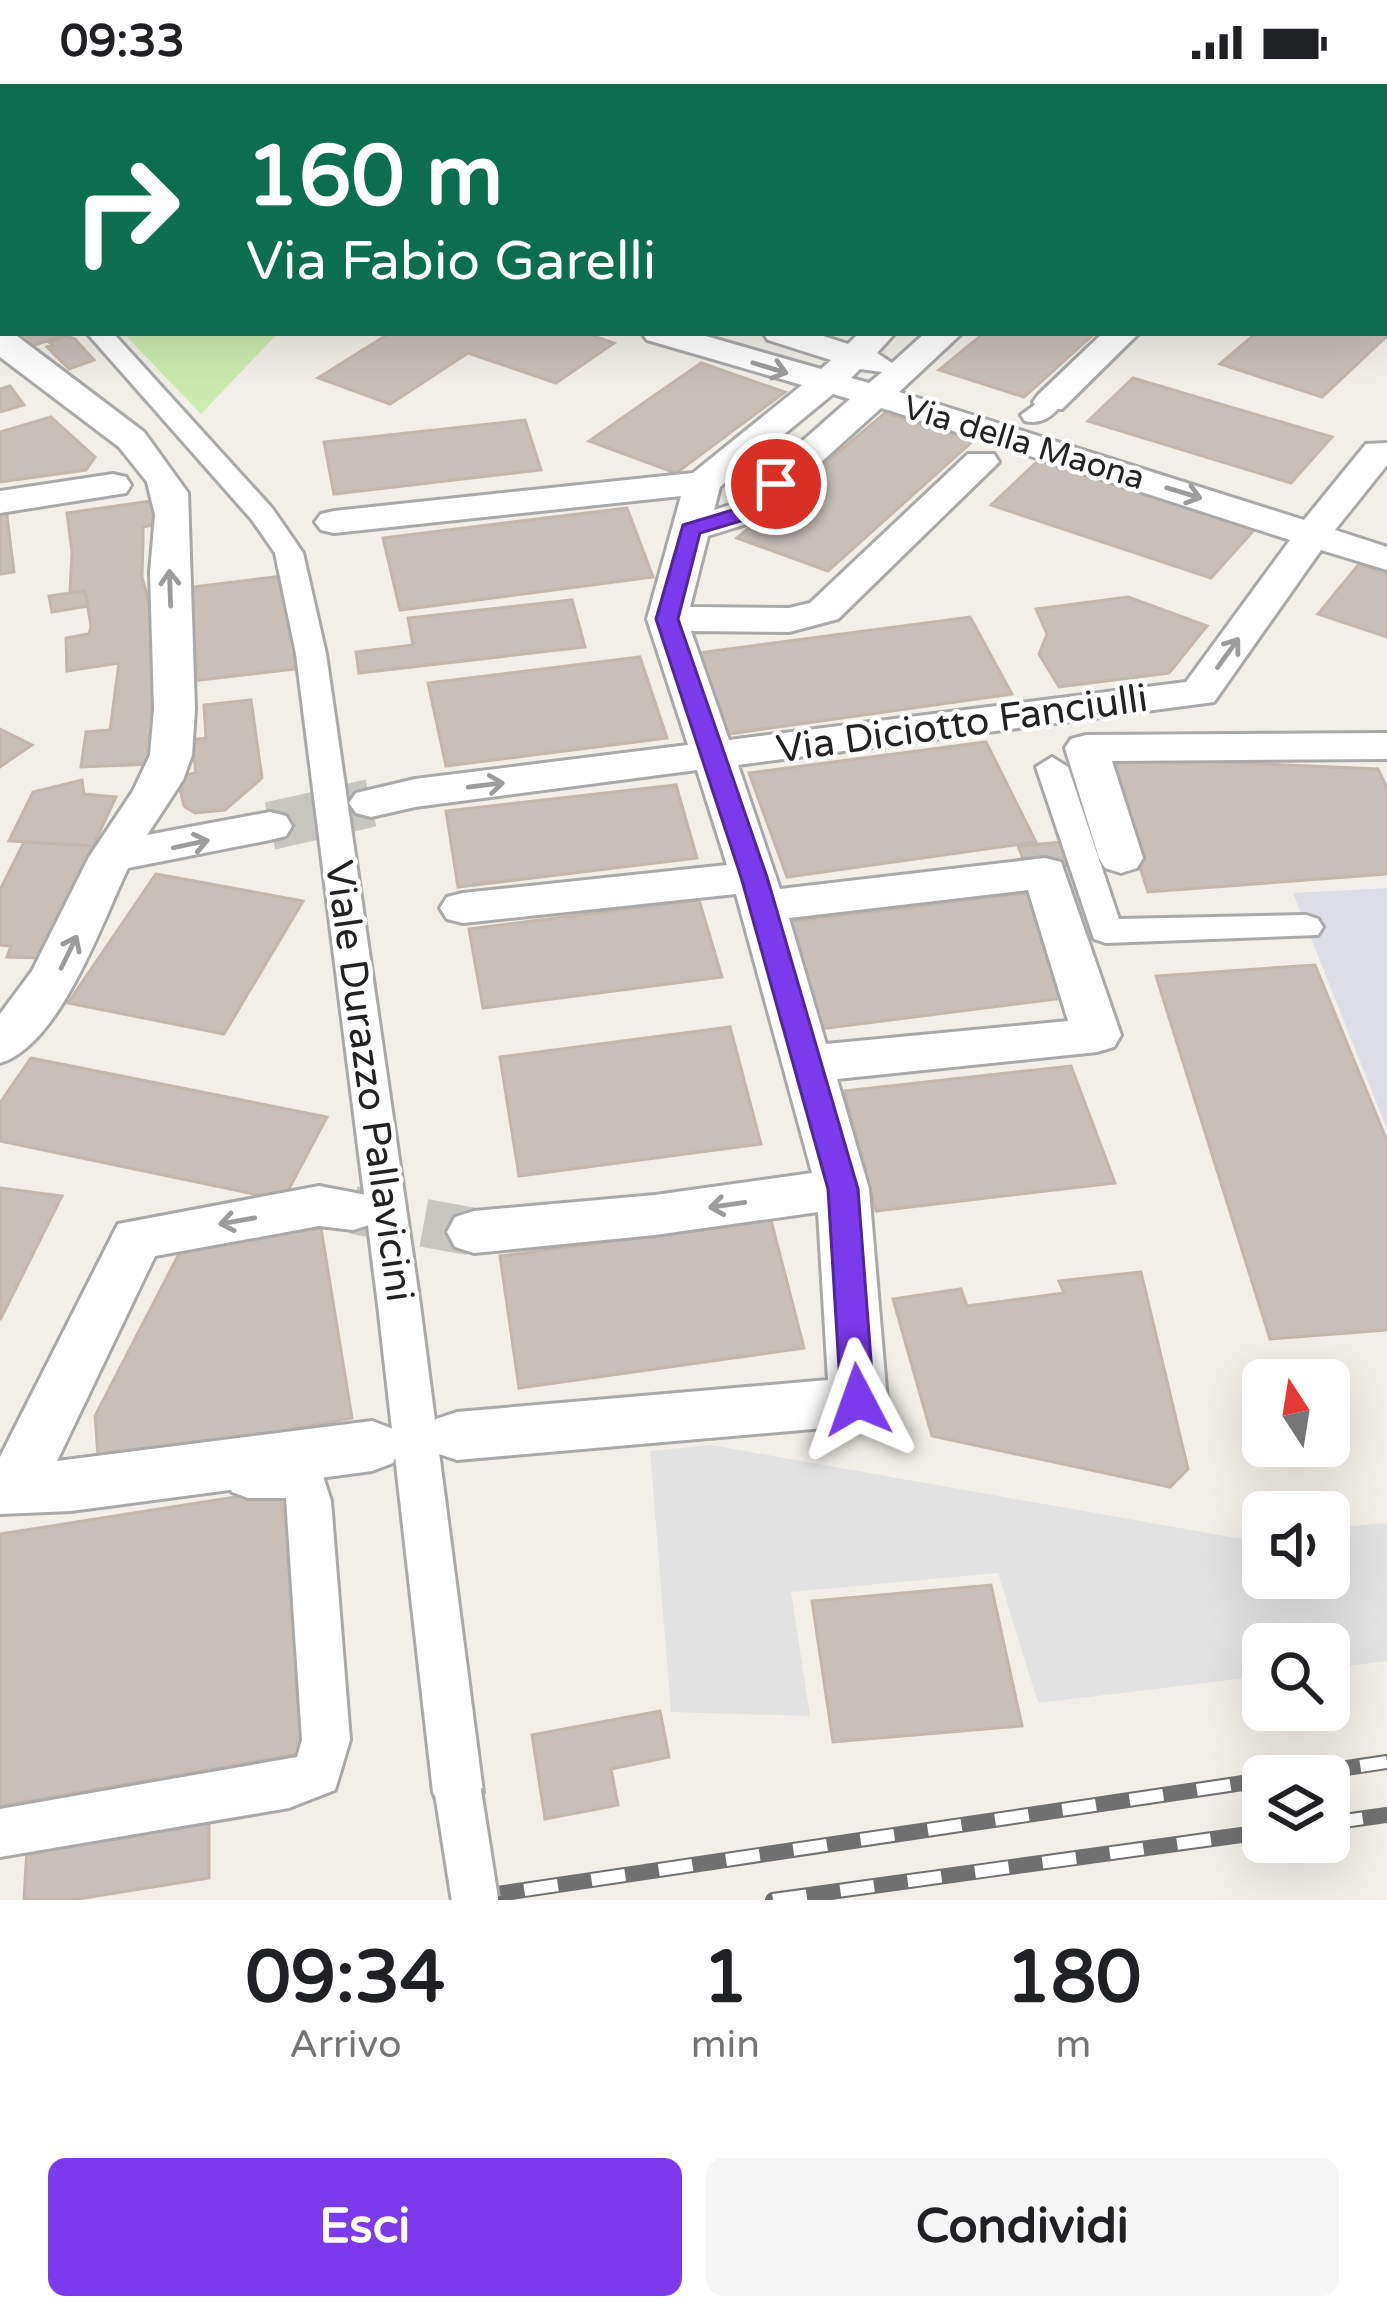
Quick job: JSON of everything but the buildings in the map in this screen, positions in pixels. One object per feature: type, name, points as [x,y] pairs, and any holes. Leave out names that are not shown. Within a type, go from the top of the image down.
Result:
[{"type":"street","name":"Viale Durazzo Pallavicini","points":[[102,336],[262,514],[289,553],[311,654],[475,1900]]},
{"type":"street","name":"Via della Maona","points":[[669,336],[825,384],[887,383],[1017,429],[1322,521],[1387,531]]},
{"type":"street","name":"Via della Maona","points":[[801,336],[864,345],[887,383]]},
{"type":"street","points":[[690,530],[743,513],[942,336]]},
{"type":"street","points":[[667,619],[789,620],[824,611],[1119,336]]},
{"type":"street","points":[[0,339],[123,433],[163,477],[174,511],[168,574],[176,680],[171,760],[111,857],[64,964],[27,1018],[0,1045]]},
{"type":"street","points":[[334,522],[703,483],[825,384],[864,345]]},
{"type":"street","name":"Via Diciotto Fanciulli","points":[[370,803],[415,793],[1199,693],[1322,521],[1383,452]]},
{"type":"street","points":[[0,502],[163,477]]},
{"type":"street","points":[[457,1436],[858,1400],[843,1189],[758,891],[667,619],[703,483]]},
{"type":"street","name":"Via della Maona","points":[[1322,521],[1387,559]]},
{"type":"street","points":[[1121,858],[1086,748],[1387,746]]},
{"type":"street","points":[[1052,767],[1106,931],[1306,927]]},
{"type":"street","points":[[111,857],[270,826]]},
{"type":"street","points":[[463,908],[1046,873],[1097,1035],[808,1064]]},
{"type":"street","points":[[474,1232],[655,1215],[843,1189]]},
{"type":"street","points":[[8,1488],[137,1239],[320,1205],[353,1210]]},
{"type":"street","points":[[8,1488],[71,1486],[372,1446]]},
{"type":"street","points":[[0,1833],[289,1784],[318,1773],[326,1739],[305,1484],[268,1475],[46,1509],[8,1488]]},
{"type":"green space","points":[[126,336],[275,336],[201,414]]},
{"type":"shaded area","points":[[1387,888],[1387,1129],[1293,893]]},
{"type":"shaded area","points":[[711,1445],[1242,1537],[1242,1599],[1350,1599],[1350,1526],[1387,1523],[1387,1661],[1350,1665],[1350,1623],[1242,1623],[1242,1679],[1038,1703],[998,1573],[791,1592],[810,1716],[671,1712],[650,1451]]},
{"type":"tunnel","points":[[270,826],[371,803]]},
{"type":"tunnel","points":[[353,1210],[474,1232]]},
{"type":"railway","points":[[1350,1768],[1387,1762]]},
{"type":"railway","points":[[457,1900],[1242,1783]]},
{"type":"railway","points":[[1350,1820],[1387,1815]]},
{"type":"railway","points":[[773,1900],[1242,1835]]},
{"type":"route","points":[[776,484],[743,513],[690,530],[667,619],[710,758],[754,877],[843,1189],[858,1400]]}]
